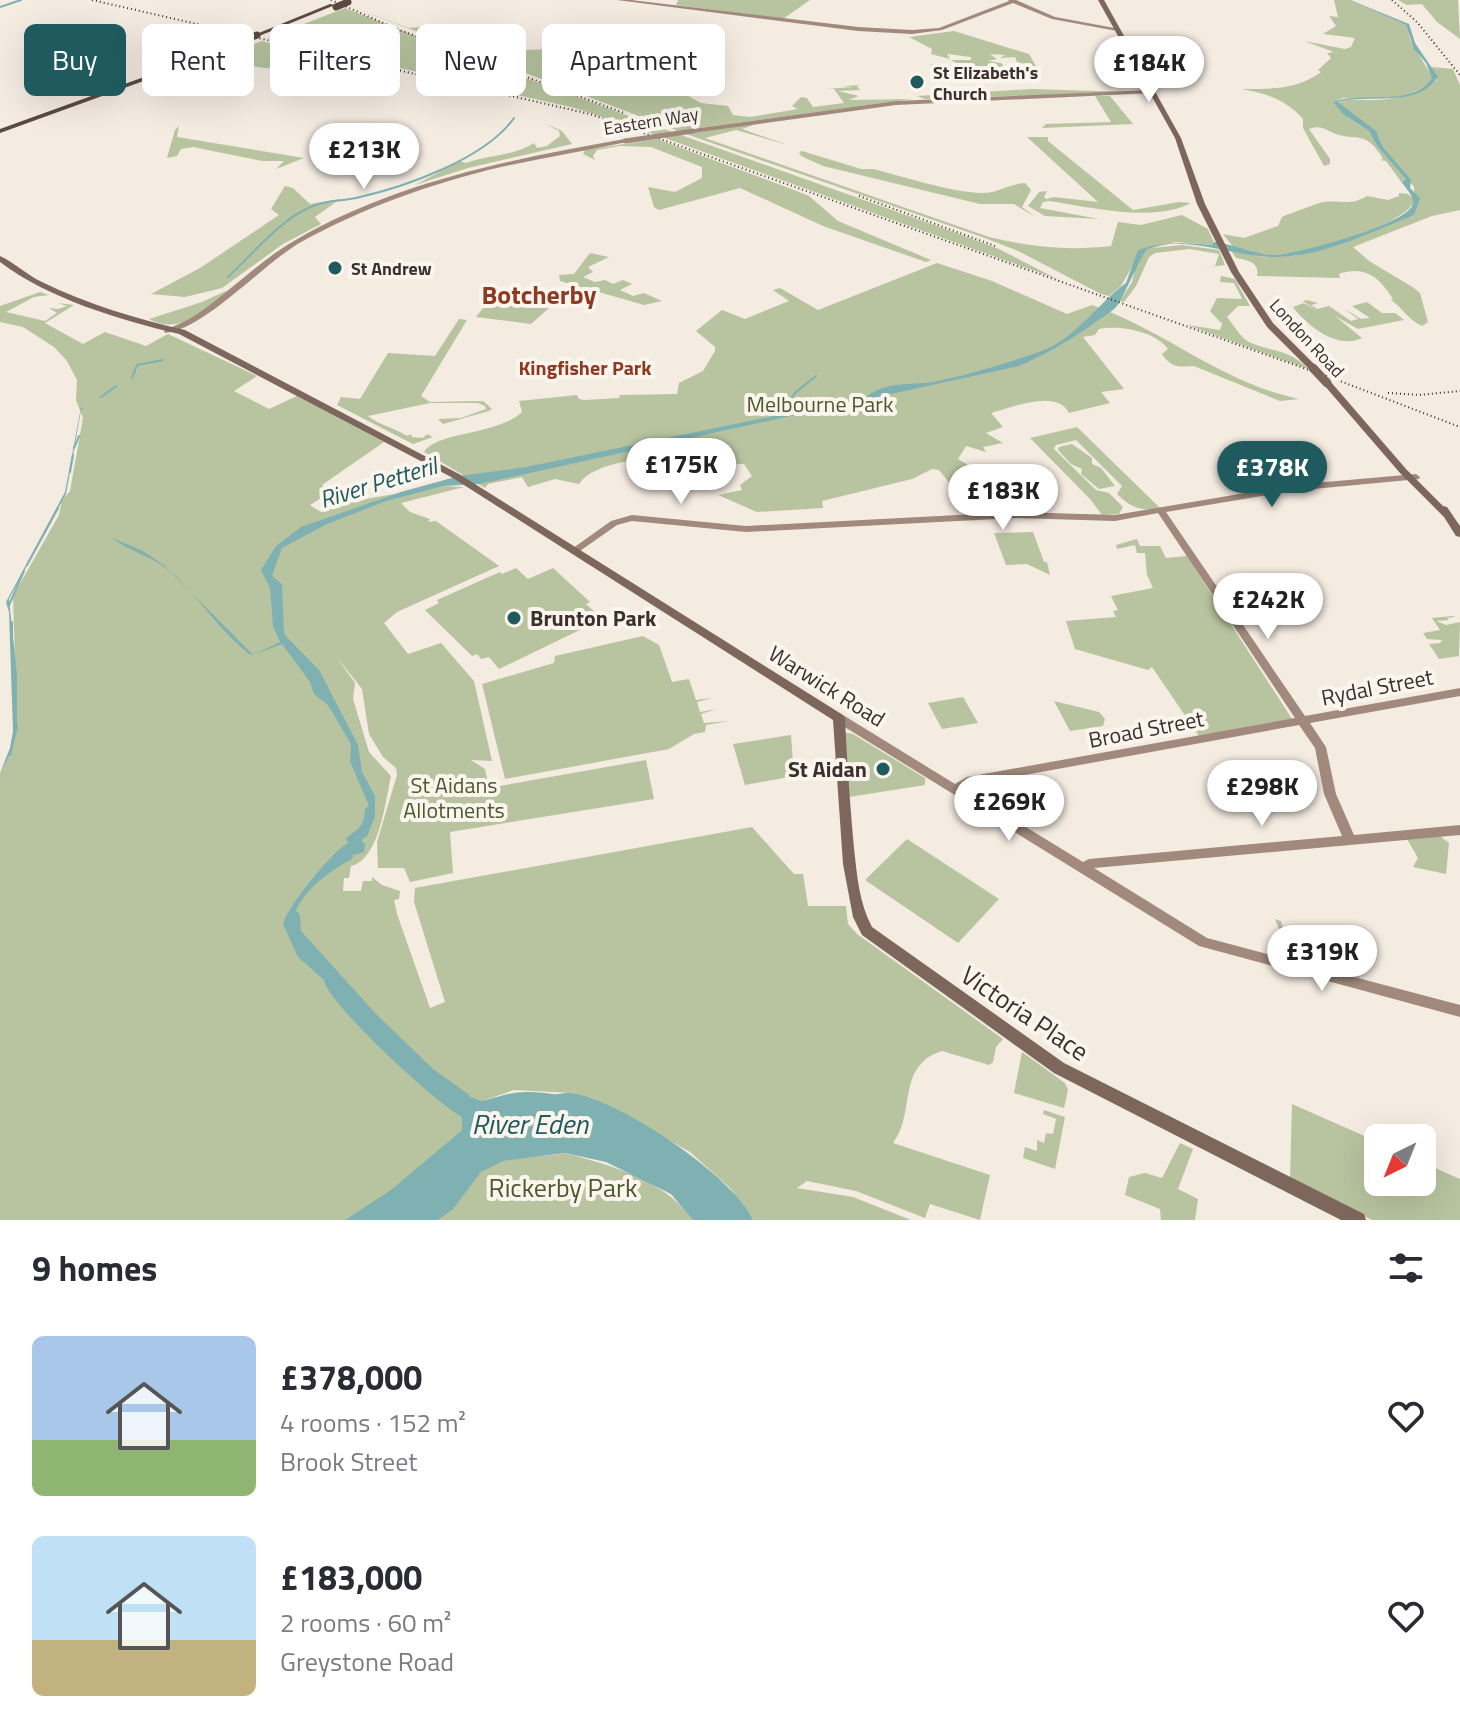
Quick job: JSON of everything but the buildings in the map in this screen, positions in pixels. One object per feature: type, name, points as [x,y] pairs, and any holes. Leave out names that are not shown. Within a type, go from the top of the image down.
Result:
[{"type":"highway","points":[[0,129],[347,1]]},
{"type":"main road","points":[[1101,0],[1150,89]]},
{"type":"main road","name":"London Road","points":[[1150,89],[1178,138],[1193,185],[1220,242],[1261,313],[1413,477],[1460,534]]},
{"type":"main road","name":"Warwick Road","points":[[0,258],[24,277],[81,304],[173,330],[194,340],[315,400],[456,476],[839,718]]},
{"type":"main road","name":"Warwick Road","points":[[173,330],[194,340]]},
{"type":"main road","name":"Victoria Place","points":[[839,718],[853,885],[858,919],[867,931],[1059,1068],[1358,1220]]},
{"type":"street","points":[[619,0],[860,29],[912,32],[940,29],[1012,1],[1054,18],[1117,29]]},
{"type":"street","name":"Eastern Way","points":[[173,330],[195,318],[294,243],[367,206],[449,177],[514,160],[625,141],[896,103],[1126,94],[1150,89]]},
{"type":"street","points":[[574,551],[614,523],[632,518],[746,529],[1015,515],[1115,518],[1292,488],[1413,477]]},
{"type":"street","points":[[1161,511],[1321,749],[1330,794],[1349,838]]},
{"type":"street","name":"Rydal Street","points":[[1302,721],[1460,692]]},
{"type":"street","name":"Warwick Road","points":[[839,718],[1204,942],[1460,1011]]},
{"type":"street","name":"Broad Street","points":[[955,790],[967,781],[1302,721]]},
{"type":"street","points":[[1082,868],[1089,864],[1119,860],[1460,830]]},
{"type":"green space","points":[[678,0],[810,0],[783,19],[676,5]]},
{"type":"green space","points":[[1334,0],[1351,0],[1406,25],[1411,42],[1433,78],[1425,86],[1404,95],[1343,98],[1333,102],[1348,118],[1369,131],[1377,146],[1405,177],[1406,181],[1402,183],[1366,140],[1319,127],[1309,129],[1330,159],[1330,164],[1324,166],[1303,128],[1303,119],[1296,112],[1275,98],[1242,89],[1293,85],[1321,72],[1318,70],[1331,58],[1327,53],[1334,52],[1304,41],[1345,49],[1351,47],[1355,38],[1323,34],[1336,26],[1329,16],[1338,17]]},
{"type":"green space","points":[[1398,0],[1458,0],[1460,39],[1437,22],[1422,4],[1407,5]]},
{"type":"green space","points":[[345,8],[385,24],[304,24]]},
{"type":"green space","points":[[400,30],[416,36],[416,72],[400,68]]},
{"type":"green space","points":[[954,31],[1029,54],[1036,66],[1012,67],[1029,65],[1017,62],[1015,57],[1000,58],[1005,55],[990,54],[997,59],[988,61],[1001,63],[1005,68],[960,72],[930,64],[959,65],[951,60],[971,60],[971,57],[947,54],[950,59],[931,54],[932,49],[909,37]]},
{"type":"green space","points":[[262,41],[270,43],[270,68],[254,66],[254,44]]},
{"type":"green space","points":[[542,49],[542,79],[526,73],[526,50]]},
{"type":"green space","points":[[1431,67],[1453,69],[1460,85],[1460,210],[1432,216],[1353,247],[1369,261],[1420,293],[1428,322],[1422,326],[1413,321],[1391,300],[1377,279],[1364,272],[1339,274],[1340,278],[1257,276],[1255,265],[1236,258],[1231,251],[1264,257],[1295,256],[1328,245],[1290,253],[1264,254],[1233,247],[1223,234],[1244,238],[1278,226],[1282,217],[1324,202],[1351,202],[1367,196],[1388,200],[1399,196],[1399,193],[1408,194],[1414,199],[1414,187],[1383,147],[1378,135],[1338,103],[1405,96],[1437,80]],"holes":[[[1413,204],[1414,215],[1373,229],[1403,213]]]},
{"type":"green space","points":[[526,78],[542,84],[542,96],[575,96],[672,132],[656,135],[575,108],[521,96],[526,96]]},
{"type":"green space","points":[[861,85],[857,86],[860,90],[838,91],[859,96],[849,100],[912,99],[678,131],[586,96],[688,96],[701,103],[728,106],[733,115],[750,117],[798,109],[792,106],[801,97],[807,98],[813,107],[844,103],[834,89],[826,89],[853,87],[843,86]]},
{"type":"green space","points":[[1032,89],[1130,92],[925,99],[917,96]]},
{"type":"green space","points":[[1095,96],[1110,96],[1133,124],[1042,128],[1046,124],[1111,122]]},
{"type":"green space","points":[[544,123],[562,131],[572,144],[468,168],[415,185],[460,161],[466,163],[510,153],[534,143],[537,148],[547,146],[560,136],[559,131]]},
{"type":"green space","points":[[759,123],[742,129],[788,145],[736,130],[705,138],[989,237],[1020,243],[1065,248],[1111,246],[1118,222],[1141,225],[1182,215],[1208,229],[1214,242],[1212,245],[1176,242],[1152,248],[1182,245],[1219,250],[1225,265],[1201,268],[1215,266],[1219,254],[1190,249],[1155,253],[1149,257],[1136,286],[1124,302],[1120,301],[1132,282],[1138,256],[1121,286],[1109,296],[1101,294],[1018,251],[985,238],[686,134]]},
{"type":"green space","points":[[179,126],[177,137],[304,158],[276,169],[284,161],[262,161],[193,147],[181,149],[177,156],[167,158]]},
{"type":"green space","points":[[681,135],[999,249],[1057,279],[662,137]]},
{"type":"green space","points":[[1027,137],[1048,137],[1048,141],[1133,210],[1179,202],[1191,203],[1176,209],[1140,213],[1049,201],[1043,202],[1040,208],[1099,219],[1045,216],[1028,206],[1039,192],[1047,191],[1046,199],[1054,197],[1098,202]]},
{"type":"green space","points":[[657,139],[809,196],[838,221],[931,260],[926,262],[823,226],[740,188],[659,210],[654,207],[648,187],[675,192],[702,178],[702,167],[651,147],[619,146],[597,150],[593,156],[595,160],[583,154],[585,150]]},
{"type":"green space","points":[[799,152],[861,169],[873,169],[971,192],[985,193],[1025,183],[1031,190],[1022,207],[1035,217],[1014,204],[980,204],[823,166],[801,156]]},
{"type":"green space","points":[[285,186],[293,188],[310,204],[340,199],[315,217],[321,224],[283,244],[222,288],[185,297],[151,294],[200,268],[279,215],[271,209]]},
{"type":"green space","points":[[590,253],[609,257],[588,267],[593,272],[583,277],[613,284],[623,280],[632,284],[620,290],[633,296],[644,293],[662,301],[644,305],[560,281],[559,275],[574,274]]},
{"type":"green space","name":"Melbourne Park","points":[[937,263],[992,281],[1067,314],[1092,305],[1144,328],[1244,381],[1299,399],[1280,401],[1194,366],[1176,366],[1165,359],[1162,354],[1168,349],[1154,338],[1127,329],[1108,328],[1083,337],[1124,389],[1101,392],[1110,403],[1069,413],[1055,402],[1021,404],[991,413],[1003,427],[986,433],[1003,443],[983,447],[986,452],[966,446],[958,459],[983,474],[972,479],[964,472],[955,474],[970,492],[979,493],[981,489],[977,484],[987,482],[1002,499],[964,501],[939,470],[932,469],[912,479],[822,501],[823,508],[757,512],[718,495],[742,490],[740,485],[752,476],[744,464],[689,456],[646,458],[598,469],[579,484],[555,479],[528,487],[522,477],[488,484],[485,488],[424,452],[441,440],[511,420],[522,412],[519,401],[577,395],[584,400],[619,398],[620,395],[677,394],[679,383],[703,371],[715,351],[715,347],[696,331],[722,310],[745,319],[789,301],[773,290],[780,288],[818,310]]},
{"type":"green space","points":[[1221,276],[1235,279],[1250,306],[1238,306],[1227,317],[1243,337],[1256,345],[1294,358],[1308,369],[1187,325],[1220,330],[1222,324],[1210,311],[1217,298],[1242,299],[1234,283],[1220,282]]},
{"type":"green space","points":[[228,290],[182,323],[160,323],[149,319],[202,302]]},
{"type":"green space","name":"St Aidans Allotments","points":[[40,292],[49,295],[34,297],[6,312],[45,321],[57,313],[49,308],[67,306],[58,303],[74,305],[45,323],[83,344],[105,332],[146,346],[168,334],[257,376],[234,391],[269,409],[297,396],[384,442],[322,485],[331,492],[310,505],[321,512],[359,500],[443,486],[464,487],[401,503],[410,512],[430,519],[428,522],[436,521],[499,566],[397,612],[384,623],[408,654],[441,643],[474,681],[492,761],[471,760],[485,769],[489,788],[646,760],[654,799],[450,832],[453,873],[410,882],[404,868],[378,868],[377,842],[397,775],[396,768],[383,757],[369,734],[362,689],[336,656],[355,683],[353,699],[369,752],[391,776],[374,842],[361,862],[351,866],[349,878],[344,878],[343,891],[361,891],[363,881],[372,881],[372,877],[382,885],[400,891],[399,899],[394,900],[397,914],[430,1008],[445,1002],[414,902],[415,888],[752,827],[794,874],[803,874],[808,906],[846,906],[848,924],[857,934],[1003,1039],[989,1065],[942,1051],[918,1067],[912,1079],[900,1131],[893,1143],[990,1175],[980,1220],[930,1204],[925,1218],[856,1191],[807,1181],[797,1188],[853,1197],[911,1220],[753,1220],[730,1188],[690,1152],[610,1107],[572,1093],[514,1090],[482,1101],[462,1117],[462,1130],[391,1191],[345,1220],[0,1220],[0,773],[12,751],[17,728],[13,596],[59,515],[62,500],[70,491],[83,418],[76,400],[77,380],[67,361],[54,347],[23,327],[0,322],[0,306]]},
{"type":"green space","points":[[491,298],[549,308],[531,324],[476,317]]},
{"type":"green space","points":[[1303,301],[1318,303],[1311,305],[1317,309],[1329,306],[1351,321],[1358,319],[1343,308],[1361,319],[1370,318],[1352,306],[1367,302],[1382,313],[1395,313],[1404,320],[1358,329],[1335,316],[1362,338],[1343,341],[1324,334],[1306,322],[1293,307],[1304,303],[1317,311]]},
{"type":"green space","points":[[459,319],[467,320],[421,396],[430,402],[483,401],[492,409],[443,424],[438,419],[461,418],[486,409],[485,406],[478,403],[430,403],[368,416],[407,436],[411,434],[412,437],[423,438],[427,434],[433,437],[413,444],[337,405],[341,397],[360,399],[388,353],[435,356]]},
{"type":"green space","points":[[1077,427],[1161,509],[1137,508],[1122,499],[1117,494],[1122,486],[1076,440],[1056,445],[1054,449],[1096,490],[1109,493],[1123,507],[1119,514],[1102,515],[1030,438]]},
{"type":"green space","points":[[1072,444],[1092,458],[1092,464],[1101,468],[1115,486],[1099,489],[1081,474],[1082,469],[1071,464],[1058,450]]},
{"type":"green space","points":[[1033,532],[1050,575],[1027,564],[1006,565],[994,533]]},
{"type":"green space","points":[[1137,539],[1140,546],[1160,546],[1166,558],[1187,556],[1292,719],[1199,736],[1152,667],[1148,670],[1075,649],[1066,621],[1116,617],[1113,611],[1118,610],[1111,596],[1153,588],[1147,575],[1145,553],[1137,553],[1135,545],[1117,549],[1116,545]]},
{"type":"green space","name":"Brunton Park","points":[[516,568],[528,579],[553,568],[590,602],[586,604],[599,616],[587,622],[590,625],[499,669],[489,657],[481,659],[477,654],[472,656],[425,610],[439,603],[437,600]]},
{"type":"green space","points":[[1277,574],[1301,607],[1276,610],[1253,579],[1243,578]]},
{"type":"green space","points":[[1453,616],[1447,618],[1449,620],[1436,621],[1446,625],[1460,622],[1459,656],[1439,659],[1429,644],[1442,640],[1427,639],[1423,633],[1440,630],[1432,618]]},
{"type":"green space","points":[[643,636],[659,645],[672,682],[689,679],[696,700],[712,698],[697,702],[700,712],[717,709],[701,714],[704,723],[729,721],[706,725],[705,732],[694,734],[669,749],[505,779],[482,684],[554,663],[555,656]]},
{"type":"green space","points":[[963,697],[978,723],[942,729],[928,703]]},
{"type":"green space","points":[[1054,701],[1099,712],[1105,719],[1103,726],[1070,731]]},
{"type":"green space","points":[[843,732],[853,734],[925,778],[925,785],[849,797]]},
{"type":"green space","points":[[791,735],[794,776],[745,785],[733,744]]},
{"type":"green space","points":[[1264,760],[1283,787],[1250,794],[1232,768]]},
{"type":"green space","points":[[1440,836],[1449,843],[1446,874],[1413,867],[1418,858],[1407,839]]},
{"type":"green space","points":[[907,839],[999,899],[958,943],[865,880]]},
{"type":"green space","points":[[1275,919],[1281,921],[1285,936],[1299,935],[1298,951],[1304,957],[1337,965],[1338,959],[1345,961],[1360,978],[1291,958]]},
{"type":"green space","points":[[1022,1052],[1065,1083],[1068,1090],[1064,1108],[1014,1093]]},
{"type":"green space","points":[[1292,1104],[1364,1136],[1364,1196],[1436,1196],[1436,1168],[1460,1179],[1460,1220],[1372,1220],[1290,1180]]},
{"type":"green space","points":[[1044,1110],[1065,1117],[1055,1169],[1023,1158],[1025,1147],[1037,1151],[1037,1140],[1044,1143],[1046,1133],[1053,1134],[1056,1119],[1043,1114]]},
{"type":"green space","points":[[1180,1143],[1193,1149],[1178,1189],[1198,1199],[1195,1220],[1161,1220],[1160,1209],[1125,1195],[1129,1177],[1145,1173],[1162,1178]]},
{"type":"green space","name":"Rickerby Park","points":[[565,1153],[618,1169],[652,1184],[668,1194],[693,1220],[438,1220],[474,1179],[489,1167],[509,1159]]},
{"type":"water","name":"River Eden","points":[[1350,0],[1409,24],[1415,43],[1438,77],[1429,87],[1405,97],[1338,102],[1376,131],[1383,147],[1411,180],[1410,188],[1420,198],[1414,215],[1364,236],[1293,256],[1261,256],[1177,244],[1148,249],[1115,309],[1066,342],[1019,366],[479,484],[443,486],[383,502],[325,525],[282,548],[272,576],[282,584],[284,634],[319,670],[358,745],[362,772],[375,796],[375,817],[367,836],[361,840],[365,844],[364,852],[353,855],[352,859],[311,889],[296,910],[294,933],[370,1018],[428,1074],[457,1093],[482,1101],[524,1092],[571,1093],[592,1098],[644,1124],[699,1162],[742,1202],[753,1220],[693,1220],[671,1194],[606,1162],[565,1153],[503,1161],[481,1172],[453,1209],[438,1220],[345,1220],[391,1190],[462,1130],[462,1117],[408,1074],[344,1010],[324,980],[298,957],[283,924],[293,904],[312,879],[348,843],[346,838],[360,826],[365,809],[369,806],[350,761],[351,744],[328,705],[314,694],[310,682],[282,644],[253,655],[280,642],[273,626],[270,588],[261,570],[276,546],[301,527],[401,492],[459,476],[526,467],[866,397],[882,388],[951,378],[1027,356],[1052,346],[1075,330],[1126,283],[1138,250],[1148,247],[1183,243],[1212,245],[1214,242],[1275,255],[1327,244],[1392,221],[1413,204],[1402,183],[1406,179],[1377,146],[1369,131],[1344,115],[1333,102],[1400,96],[1423,87],[1432,78],[1426,63],[1414,49],[1406,25]]},
{"type":"water","points":[[81,407],[84,408],[81,410],[66,494],[9,599],[17,675],[17,728],[12,751],[0,773],[13,731],[9,612],[6,602],[65,492]]},
{"type":"water","points":[[112,538],[143,551],[169,570],[160,564]]},
{"type":"water","points":[[192,593],[253,655],[229,636]]},
{"type":"waterway","points":[[0,7],[21,0]]},
{"type":"waterway","points":[[228,277],[278,228],[301,212],[313,206],[356,198],[420,179],[484,146],[514,118]]},
{"type":"waterway","points":[[132,378],[137,365],[163,360]]},
{"type":"waterway","points":[[781,412],[795,393],[816,376]]},
{"type":"waterway","points":[[101,397],[116,386]]},
{"type":"waterway","points":[[74,448],[79,436]]},
{"type":"waterway","points":[[70,472],[73,455]]},
{"type":"waterway","points":[[27,565],[58,508]]},
{"type":"waterway","points":[[9,605],[24,571]]},
{"type":"waterway","points":[[12,622],[12,636]]},
{"type":"waterway","points":[[10,755],[17,726]]},
{"type":"waterway","name":"River Petteril","points":[[293,916],[294,933],[370,1018],[428,1074],[463,1099]]},
{"type":"railway","points":[[92,0],[590,114],[1340,381],[1460,427]]},
{"type":"railway","points":[[331,0],[397,29],[624,113]]},
{"type":"railway","points":[[1392,0],[1417,22],[1460,75]]},
{"type":"railway","points":[[859,196],[995,246]]},
{"type":"railway","points":[[1388,393],[1419,395],[1460,391]]},
{"type":"place","name":"St Elizabeth's Church","points":[[917,82]]},
{"type":"place","name":"St Andrew","points":[[335,268]]},
{"type":"place","name":"Brunton Park","points":[[514,618]]},
{"type":"place","name":"St Aidan","points":[[883,769]]},
{"type":"district","name":"Botcherby","points":[[539,294]]},
{"type":"district","name":"Kingfisher Park","points":[[585,367]]}]
